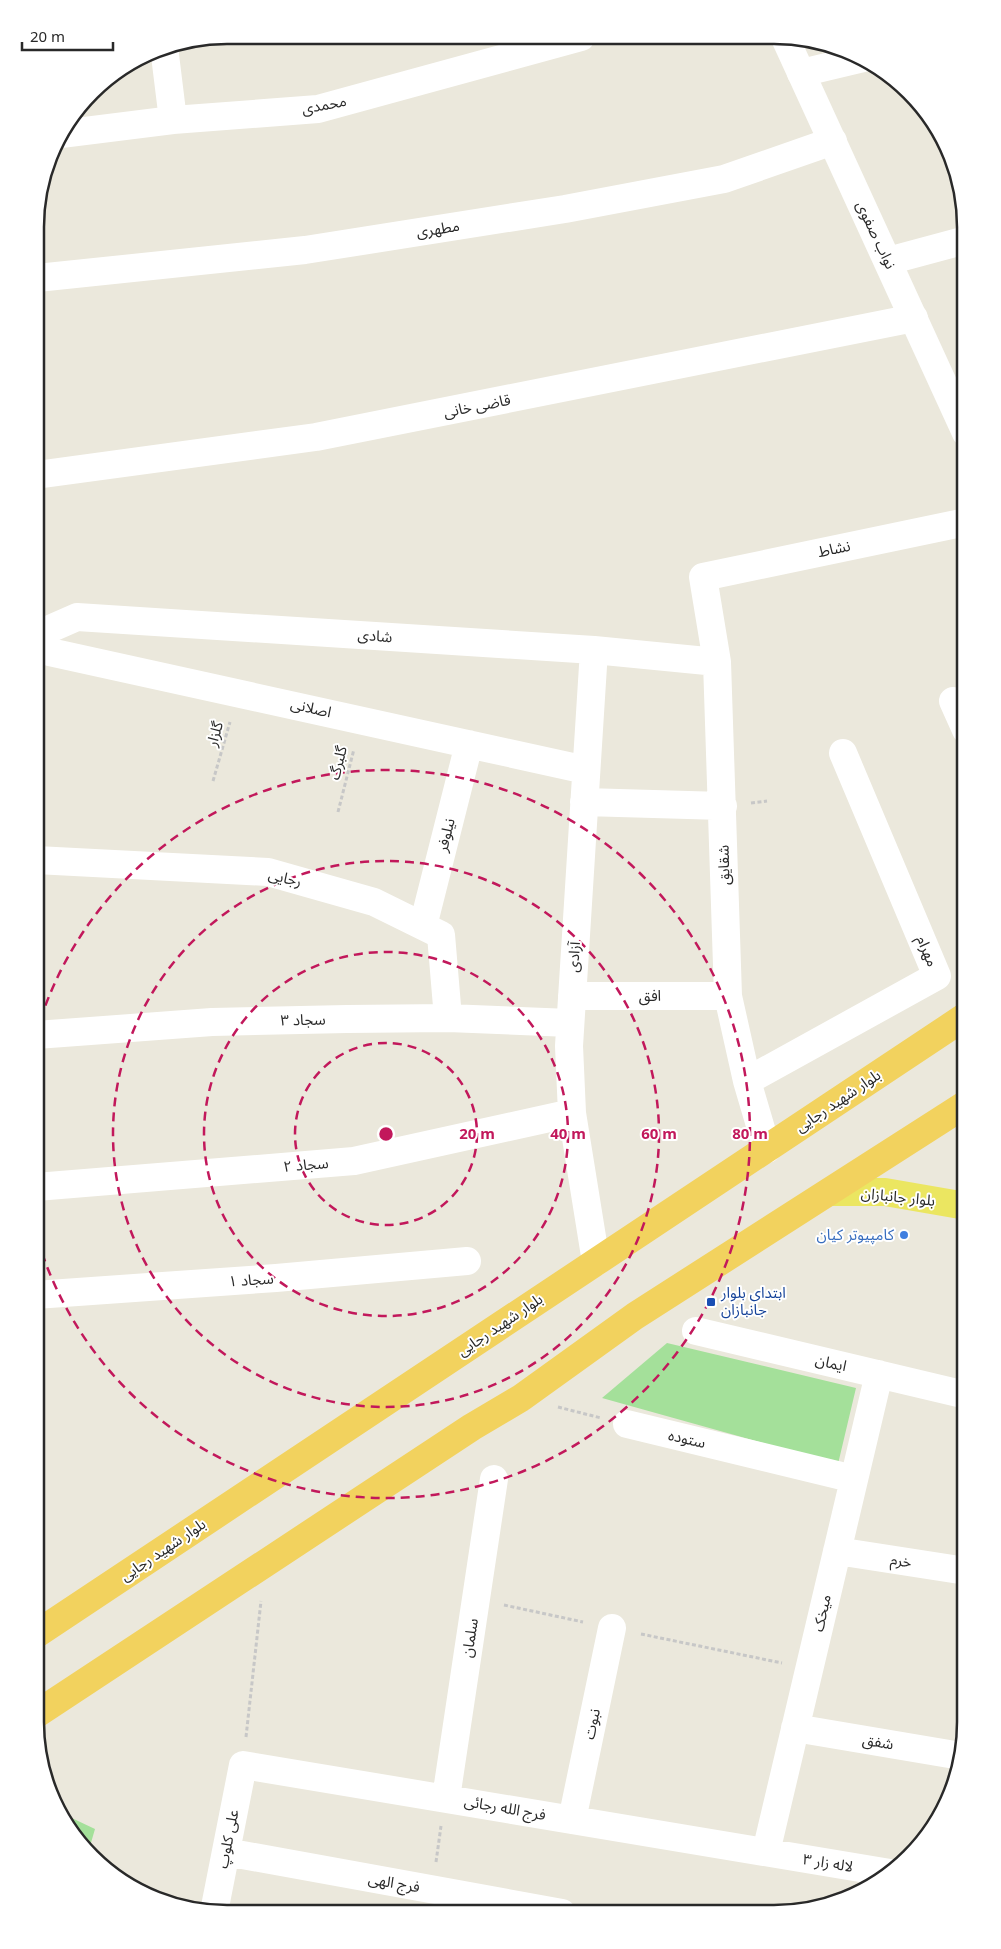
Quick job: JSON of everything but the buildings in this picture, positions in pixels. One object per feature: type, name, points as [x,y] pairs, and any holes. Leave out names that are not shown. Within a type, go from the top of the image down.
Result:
[{"type":"highway","name":"بلوار شهید رجایی","points":[[44,1629],[957,1022]]},
{"type":"highway","points":[[44,1709],[472,1427],[521,1398],[635,1316],[957,1110]]},
{"type":"main road","name":"بلوار جانبازان","points":[[830,1192],[885,1192],[957,1204]]},
{"type":"street","name":"محمدی","points":[[69,133],[173,120],[318,109],[555,44]]},
{"type":"street","name":"نواب صفوی","points":[[788,44],[957,413]]},
{"type":"street","points":[[165,54],[173,120]]},
{"type":"street","points":[[801,72],[851,61]]},
{"type":"street","name":"مطهری","points":[[44,277],[305,250],[565,209],[724,179],[833,141]]},
{"type":"street","points":[[888,261],[957,242]]},
{"type":"street","name":"قاضی خانی","points":[[44,474],[316,437],[914,318]]},
{"type":"street","name":"نشاط","points":[[703,577],[957,524]]},
{"type":"street","name":"شقایق","points":[[703,577],[717,662],[728,996],[747,1081],[767,1148]]},
{"type":"street","name":"شادی","points":[[44,631],[77,617],[594,650],[717,662]]},
{"type":"street","name":"اصلانی","points":[[44,650],[586,770]]},
{"type":"street","name":"آزادی","points":[[594,650],[569,1046],[572,1113],[596,1262]]},
{"type":"street","points":[[953,701],[957,710]]},
{"type":"street","name":"نیلوفر","points":[[423,926],[469,744]]},
{"type":"street","name":"مهرام","points":[[747,1081],[937,976],[843,753]]},
{"type":"street","points":[[584,802],[723,806]]},
{"type":"street","name":"رجایی","points":[[44,860],[268,872],[374,902],[440,935],[448,1018]]},
{"type":"street","name":"افق","points":[[571,1010],[728,996]]},
{"type":"street","name":"سجاد ۳","points":[[44,1034],[212,1022],[448,1018],[571,1010]]},
{"type":"street","name":"سجاد ۲","points":[[44,1186],[354,1161],[572,1113]]},
{"type":"street","name":"سجاد ۱","points":[[44,1294],[276,1278],[467,1261]]},
{"type":"street","name":"ایمان","points":[[696,1331],[957,1393]]},
{"type":"street","name":"میخک","points":[[766,1852],[879,1374]]},
{"type":"street","name":"ستوده","points":[[627,1424],[854,1478]]},
{"type":"street","name":"سلمان","points":[[446,1798],[494,1478]]},
{"type":"street","name":"خرم","points":[[837,1551],[957,1570]]},
{"type":"street","name":"نبوت","points":[[572,1820],[612,1628]]},
{"type":"street","name":"شفق","points":[[795,1728],[955,1755]]},
{"type":"street","name":"فرج الله رجائی","points":[[243,1765],[766,1852]]},
{"type":"street","name":"علی کلوپ","points":[[215,1905],[243,1765]]},
{"type":"street","name":"فرج الهی","points":[[226,1852],[517,1905]]},
{"type":"street","name":"لاله زار ۳","points":[[766,1852],[880,1871]]},
{"type":"path","name":"گلزار","points":[[213,781],[238,692]]},
{"type":"path","name":"گلبرگ","points":[[338,812],[361,719]]},
{"type":"path","points":[[521,1398],[627,1424]]},
{"type":"path","points":[[243,1765],[265,1564]]},
{"type":"path","points":[[432,1890],[446,1798]]},
{"type":"green space","points":[[667,1343],[856,1388],[838,1464],[602,1398]]},
{"type":"green space","points":[[70,1817],[95,1829],[90,1845]]},
{"type":"place","name":"کامپیوتر کیان","points":[[904,1235]]},
{"type":"place","name":"ابتدای بلوار جانبازان","points":[[711,1302]]}]
